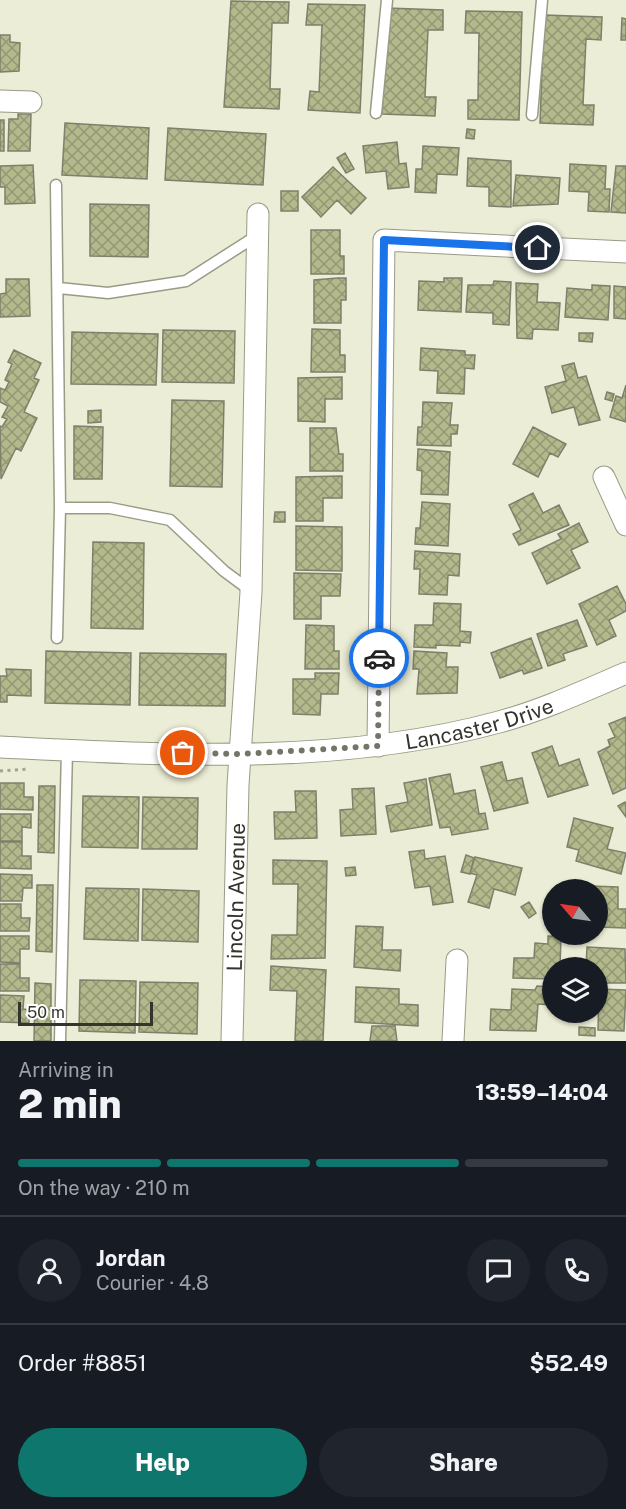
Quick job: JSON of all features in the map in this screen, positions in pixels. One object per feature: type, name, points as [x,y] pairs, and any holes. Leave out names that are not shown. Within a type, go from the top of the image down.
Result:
[{"type":"street","points":[[0,101],[31,102]]},
{"type":"street","name":"Lincoln Avenue","points":[[232,1041],[240,754],[251,592],[258,225]]},
{"type":"street","points":[[378,746],[384,240],[626,252]]},
{"type":"street","points":[[604,477],[626,525]]},
{"type":"street","name":"Lancaster Drive","points":[[0,747],[240,754],[378,746],[498,722],[555,704],[626,673]]},
{"type":"street","points":[[453,1041],[457,960]]},
{"type":"lane","points":[[376,113],[387,0]]},
{"type":"lane","points":[[532,115],[542,0]]},
{"type":"lane","points":[[56,185],[60,508],[57,638]]},
{"type":"lane","points":[[59,288],[108,293],[186,281],[258,225]]},
{"type":"lane","points":[[60,508],[110,508],[170,520],[224,571],[251,592]]},
{"type":"lane","points":[[60,1041],[67,750]]},
{"type":"building","points":[[231,1],[289,2],[288,23],[272,23],[270,89],[280,89],[279,109],[224,107]]},
{"type":"building","points":[[308,4],[365,5],[360,113],[308,110],[310,91],[319,92],[322,25],[306,25]]},
{"type":"building","points":[[387,8],[443,10],[443,30],[428,30],[425,97],[436,97],[435,116],[382,114]]},
{"type":"building","points":[[466,11],[522,12],[519,120],[468,119],[468,100],[478,100],[479,33],[465,33]]},
{"type":"building","points":[[544,15],[602,17],[601,40],[586,39],[583,105],[594,105],[593,125],[540,123]]},
{"type":"building","points":[[622,18],[626,19],[626,40],[621,40]]},
{"type":"building","points":[[0,35],[10,35],[10,42],[20,43],[19,71],[0,72]]},
{"type":"building","points":[[18,114],[31,114],[30,151],[8,151],[9,119],[18,119]]},
{"type":"building","points":[[0,120],[4,120],[4,151],[0,151]]},
{"type":"building","points":[[65,123],[149,128],[147,179],[62,175]]},
{"type":"building","points":[[168,128],[266,134],[263,185],[165,180]]},
{"type":"building","points":[[467,129],[475,130],[474,139],[466,138]]},
{"type":"building","points":[[397,142],[399,164],[406,163],[409,187],[388,189],[386,171],[366,173],[363,146]]},
{"type":"building","points":[[423,146],[459,148],[457,175],[437,174],[436,193],[415,192],[416,169],[422,169]]},
{"type":"building","points":[[345,153],[354,169],[346,173],[337,158]]},
{"type":"building","points":[[468,158],[511,161],[511,207],[489,206],[489,187],[467,186]]},
{"type":"building","points":[[570,164],[606,166],[605,189],[610,189],[609,212],[588,211],[589,192],[569,191]]},
{"type":"building","points":[[33,165],[35,203],[5,204],[5,187],[0,187],[0,166]]},
{"type":"building","points":[[616,166],[626,166],[626,213],[611,212]]},
{"type":"building","points":[[333,167],[366,198],[351,214],[337,200],[321,217],[302,197]]},
{"type":"building","points":[[516,175],[560,178],[558,204],[513,206]]},
{"type":"building","points":[[281,191],[298,191],[298,211],[281,211]]},
{"type":"building","points":[[90,204],[149,205],[148,257],[90,256]]},
{"type":"building","points":[[311,230],[340,230],[340,256],[344,256],[344,274],[311,274]]},
{"type":"building","points":[[346,278],[346,300],[341,300],[341,323],[314,323],[314,280]]},
{"type":"building","points":[[444,278],[462,278],[461,312],[418,310],[419,281],[444,282]]},
{"type":"building","points":[[6,279],[29,279],[30,316],[0,317],[0,294],[6,293]]},
{"type":"building","points":[[494,281],[511,282],[509,325],[493,324],[493,313],[466,312],[468,285],[493,285]]},
{"type":"building","points":[[516,283],[538,284],[537,302],[560,303],[558,330],[533,329],[532,339],[517,338]]},
{"type":"building","points":[[592,285],[610,286],[608,320],[565,317],[567,288],[592,290]]},
{"type":"building","points":[[614,286],[626,287],[626,319],[614,318]]},
{"type":"building","points":[[312,329],[340,330],[340,355],[345,355],[345,372],[311,372]]},
{"type":"building","points":[[163,330],[235,331],[234,383],[162,382]]},
{"type":"building","points":[[72,332],[158,334],[156,385],[71,384]]},
{"type":"building","points":[[579,333],[593,333],[592,342],[579,341]]},
{"type":"building","points":[[421,348],[465,351],[465,355],[475,355],[474,369],[465,368],[464,394],[437,393],[438,371],[420,370]]},
{"type":"building","points":[[14,350],[41,363],[34,378],[39,380],[24,412],[37,418],[21,451],[16,448],[1,479],[0,426],[2,427],[7,419],[2,417],[8,406],[0,402],[0,388],[5,390],[9,382],[5,380],[12,364],[8,362]]},
{"type":"building","points":[[574,363],[578,378],[586,376],[600,420],[579,425],[574,407],[552,413],[545,387],[566,381],[562,366]]},
{"type":"building","points":[[342,377],[342,399],[325,399],[325,422],[298,421],[298,378]]},
{"type":"building","points":[[626,385],[626,422],[610,417],[616,396],[622,398]]},
{"type":"building","points":[[607,392],[614,394],[612,401],[605,399]]},
{"type":"building","points":[[172,400],[224,401],[222,487],[170,486]]},
{"type":"building","points":[[423,402],[452,403],[450,425],[458,425],[457,434],[451,434],[451,446],[417,445],[418,427],[422,427]]},
{"type":"building","points":[[101,410],[101,422],[88,423],[88,411]]},
{"type":"building","points":[[74,426],[103,427],[102,479],[74,479]]},
{"type":"building","points":[[533,427],[566,444],[558,457],[550,453],[538,477],[513,464]]},
{"type":"building","points":[[310,428],[336,428],[339,454],[343,454],[343,471],[310,471]]},
{"type":"building","points":[[418,449],[450,452],[448,495],[421,494],[422,471],[417,470]]},
{"type":"building","points":[[342,476],[342,498],[323,498],[323,521],[296,521],[296,477]]},
{"type":"building","points":[[533,493],[543,513],[559,505],[569,525],[519,545],[513,534],[521,530],[509,505]]},
{"type":"building","points":[[422,502],[450,504],[448,546],[415,544],[416,528],[420,528]]},
{"type":"building","points":[[275,512],[285,512],[285,522],[274,522]]},
{"type":"building","points":[[579,523],[588,542],[571,550],[580,568],[547,584],[532,553],[561,539],[558,534]]},
{"type":"building","points":[[296,526],[342,527],[342,571],[296,570]]},
{"type":"building","points":[[93,542],[144,543],[143,629],[91,628]]},
{"type":"building","points":[[415,551],[460,554],[459,576],[448,575],[447,595],[419,594],[420,569],[414,569]]},
{"type":"building","points":[[294,573],[341,574],[340,596],[321,596],[321,619],[294,619]]},
{"type":"building","points":[[617,586],[626,604],[626,611],[609,620],[616,636],[597,645],[579,604]]},
{"type":"building","points":[[434,603],[461,604],[460,631],[471,632],[470,643],[460,642],[460,646],[436,645],[436,648],[414,647],[415,625],[433,625]]},
{"type":"building","points":[[577,620],[587,646],[563,654],[565,660],[548,666],[537,634]]},
{"type":"building","points":[[306,625],[334,626],[334,651],[339,651],[339,669],[305,669]]},
{"type":"building","points":[[531,638],[542,668],[524,674],[522,670],[500,678],[491,653]]},
{"type":"building","points":[[46,651],[131,653],[130,705],[45,703]]},
{"type":"building","points":[[414,651],[447,653],[446,667],[458,667],[457,693],[417,694],[419,669],[413,669]]},
{"type":"building","points":[[140,653],[226,654],[225,706],[139,705]]},
{"type":"building","points":[[6,669],[31,670],[31,696],[7,695],[7,702],[0,702],[0,676],[7,676]]},
{"type":"building","points":[[315,673],[339,673],[338,694],[321,694],[320,715],[293,714],[293,679],[315,679]]},
{"type":"building","points":[[626,717],[626,788],[613,794],[598,752],[610,746],[608,740],[615,737],[609,724]]},
{"type":"building","points":[[552,746],[559,766],[579,759],[588,785],[548,797],[532,753]]},
{"type":"building","points":[[502,762],[507,781],[522,778],[528,803],[494,811],[481,767]]},
{"type":"building","points":[[450,774],[454,794],[475,790],[479,814],[485,813],[488,829],[452,835],[450,827],[440,828],[429,778]]},
{"type":"building","points":[[426,779],[432,825],[391,832],[386,806],[408,802],[404,783]]},
{"type":"building","points":[[0,783],[24,783],[24,797],[33,797],[33,810],[0,809]]},
{"type":"building","points":[[39,786],[55,786],[54,853],[38,852]]},
{"type":"building","points":[[374,788],[376,834],[341,836],[340,810],[353,809],[352,789]]},
{"type":"building","points":[[295,791],[316,791],[317,838],[275,839],[274,812],[296,812]]},
{"type":"building","points":[[83,796],[139,797],[138,848],[82,847]]},
{"type":"building","points":[[143,797],[198,798],[197,849],[142,849]]},
{"type":"building","points":[[625,802],[626,804],[626,817],[618,806]]},
{"type":"building","points":[[0,814],[31,814],[31,828],[22,827],[22,841],[0,841]]},
{"type":"building","points":[[574,818],[613,828],[607,849],[626,853],[621,874],[576,861],[579,850],[567,847]]},
{"type":"building","points":[[0,842],[22,842],[22,856],[31,856],[31,869],[0,868]]},
{"type":"building","points":[[424,850],[425,859],[445,856],[453,902],[433,905],[430,886],[415,888],[409,852]]},
{"type":"building","points":[[466,855],[474,858],[470,874],[461,872]]},
{"type":"building","points":[[475,857],[522,868],[515,895],[494,889],[489,908],[468,902],[477,875],[470,873]]},
{"type":"building","points":[[273,860],[327,861],[325,958],[271,959],[272,935],[297,935],[298,884],[273,884]]},
{"type":"building","points":[[355,867],[356,875],[346,876],[345,868]]},
{"type":"building","points":[[0,874],[32,875],[32,888],[23,888],[22,901],[0,901]]},
{"type":"building","points":[[37,885],[53,885],[52,952],[36,951]]},
{"type":"building","points":[[608,887],[618,887],[618,909],[626,909],[626,928],[608,927]]},
{"type":"building","points":[[86,888],[139,889],[138,941],[84,939]]},
{"type":"building","points":[[143,889],[199,891],[198,942],[142,940]]},
{"type":"building","points":[[529,902],[536,913],[529,918],[521,907]]},
{"type":"building","points":[[0,904],[21,904],[21,918],[30,918],[29,931],[0,931]]},
{"type":"building","points":[[356,926],[383,927],[382,950],[401,950],[400,971],[354,967]]},
{"type":"building","points":[[0,936],[29,936],[29,949],[20,949],[20,963],[0,962]]},
{"type":"building","points":[[535,943],[561,945],[560,957],[542,957],[542,979],[513,978],[514,958],[534,958]]},
{"type":"building","points":[[587,947],[625,949],[626,983],[608,983],[608,957],[587,957]]},
{"type":"building","points":[[0,964],[20,964],[20,978],[29,978],[29,991],[0,991]]},
{"type":"building","points":[[271,966],[326,970],[323,1041],[295,1041],[297,991],[270,990]]},
{"type":"building","points":[[80,980],[136,981],[135,1033],[79,1031]]},
{"type":"building","points":[[140,982],[198,983],[197,1034],[139,1032]]},
{"type":"building","points":[[35,983],[51,984],[51,1041],[34,1041]]},
{"type":"building","points":[[537,986],[542,986],[542,1004],[538,1004],[536,1031],[490,1030],[491,1009],[511,1010],[512,989],[535,990]]},
{"type":"building","points":[[356,987],[399,989],[399,1004],[418,1005],[418,1026],[355,1022]]},
{"type":"building","points":[[608,989],[626,990],[624,1031],[598,1030],[598,1023],[608,1023]]},
{"type":"building","points":[[0,995],[24,996],[23,1009],[29,1010],[29,1023],[0,1022]]},
{"type":"building","points":[[372,1026],[395,1026],[397,1041],[370,1041]]},
{"type":"building","points":[[579,1027],[595,1028],[595,1036],[579,1035]]},
{"type":"way so far","points":[[183,753],[240,754],[378,746],[379,658]]},
{"type":"route","points":[[379,658],[384,240],[538,248]]}]
